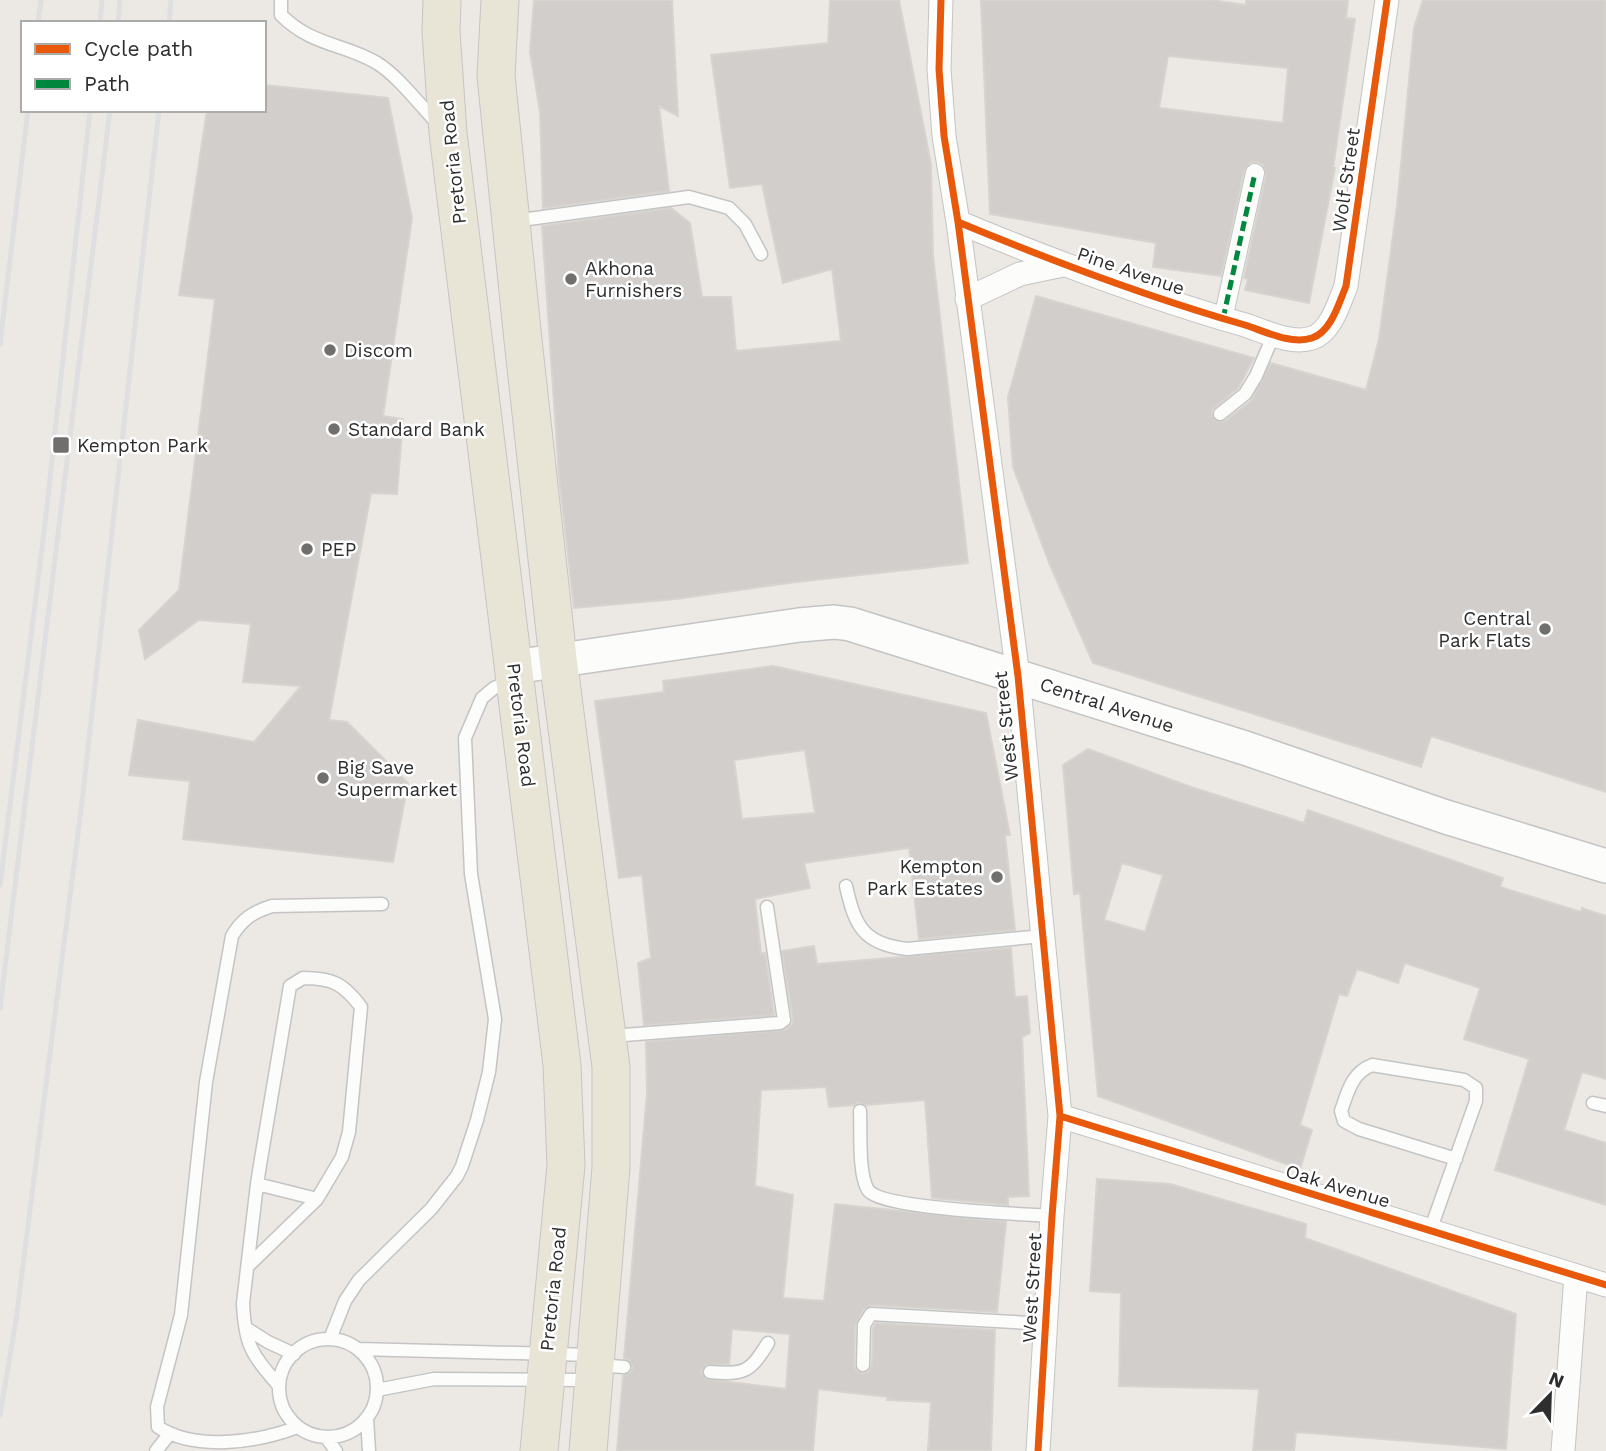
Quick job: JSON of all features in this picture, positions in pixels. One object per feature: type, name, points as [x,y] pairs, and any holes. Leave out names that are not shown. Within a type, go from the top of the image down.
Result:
[{"type":"main road","name":"Pretoria Road","points":[[442,0],[441,32],[448,133],[562,1065],[566,1166],[539,1451]]},
{"type":"main road","points":[[499,0],[496,76],[511,222],[558,659],[611,1067],[611,1167],[601,1367],[588,1451]]},
{"type":"main road","name":"Central Avenue","points":[[515,673],[558,659],[799,625],[842,622],[1245,748],[1446,817],[1606,866]]},
{"type":"street","name":"West Street","points":[[941,0],[939,69],[944,136],[958,222],[1018,676],[1060,1116],[1038,1451]]},
{"type":"street","name":"Wolf Street","points":[[1298,341],[1314,337],[1325,328],[1337,309],[1346,286],[1387,0]]},
{"type":"street","points":[[1223,319],[1255,173]]},
{"type":"street","name":"Pine Avenue","points":[[958,222],[1063,265],[1223,319],[1298,341]]},
{"type":"street","name":"Pine Avenue","points":[[967,299],[1020,274],[1063,265]]},
{"type":"street","name":"Oak Avenue","points":[[1060,1116],[1606,1285]]},
{"type":"street","points":[[1563,1451],[1576,1276]]},
{"type":"lane","points":[[281,0],[281,15],[290,24],[321,42],[377,63],[448,133]]},
{"type":"lane","points":[[511,222],[689,197],[729,208],[745,224],[761,254]]},
{"type":"lane","points":[[1220,414],[1245,394],[1274,334]]},
{"type":"lane","points":[[330,1339],[345,1301],[359,1280],[431,1209],[457,1176],[477,1121],[489,1072],[495,1019],[471,874],[465,738],[482,698],[515,673]]},
{"type":"lane","points":[[846,886],[853,916],[867,936],[888,947],[907,949],[1043,936]]},
{"type":"lane","points":[[298,1427],[249,1446],[226,1448],[196,1447],[167,1437],[158,1427],[157,1407],[181,1315],[206,1082],[232,936],[239,925],[255,911],[272,906],[382,904]]},
{"type":"lane","points":[[607,1036],[780,1023],[784,1020],[767,907]]},
{"type":"lane","points":[[247,1266],[317,1199],[342,1157],[349,1132],[361,1007],[352,995],[336,982],[303,978],[290,986],[257,1184],[247,1266],[243,1303],[246,1328],[254,1356],[279,1386]]},
{"type":"lane","points":[[1430,1231],[1456,1158],[1476,1101],[1476,1088],[1464,1080],[1372,1065],[1360,1070],[1351,1083],[1341,1111],[1344,1121],[1359,1129],[1456,1158]]},
{"type":"lane","points":[[860,1111],[863,1177],[872,1195],[900,1204],[1052,1216]]},
{"type":"lane","points":[[257,1184],[317,1199]]},
{"type":"lane","points":[[863,1365],[864,1325],[872,1314],[1047,1324]]},
{"type":"lane","points":[[246,1328],[294,1354]]},
{"type":"lane","points":[[330,1339],[345,1342],[358,1349],[369,1361],[377,1390],[374,1405],[367,1418],[356,1429],[342,1435],[326,1437],[298,1427],[287,1416],[281,1402],[279,1386],[282,1371],[300,1347],[314,1341],[330,1339]]},
{"type":"lane","points":[[710,1373],[744,1372],[757,1362],[768,1343]]},
{"type":"lane","points":[[358,1349],[546,1368],[601,1367]]},
{"type":"lane","points":[[377,1390],[434,1379],[546,1368],[601,1367]]},
{"type":"lane","points":[[367,1418],[369,1451]]},
{"type":"lane","points":[[156,1451],[167,1437]]},
{"type":"lane","points":[[326,1437],[336,1451]]},
{"type":"building","points":[[534,0],[672,0],[678,116],[659,106],[669,191],[543,208],[540,112],[530,52]]},
{"type":"building","points":[[830,0],[899,0],[931,164],[933,256],[968,563],[796,582],[676,599],[574,608],[559,476],[542,226],[671,208],[690,223],[702,297],[731,297],[736,351],[841,341],[832,269],[783,283],[762,184],[730,188],[711,55],[828,43]]},
{"type":"building","points":[[981,0],[1211,0],[1246,5],[1246,0],[1348,0],[1346,18],[1355,19],[1335,168],[1309,303],[1245,290],[1248,279],[1244,278],[1266,175],[1263,165],[1258,162],[1251,162],[1244,171],[1221,276],[1153,267],[1156,243],[990,214]],"holes":[[[1168,56],[1288,68],[1283,123],[1159,108]]]},
{"type":"building","points":[[1423,0],[1606,0],[1606,792],[1431,736],[1421,767],[1093,663],[1050,565],[1013,467],[1008,397],[1036,296],[1254,358],[1238,388],[1212,410],[1212,416],[1217,422],[1225,421],[1251,401],[1271,363],[1366,390],[1379,339],[1397,206],[1414,28]]},
{"type":"building","points":[[266,85],[388,98],[412,218],[383,416],[403,419],[397,494],[371,493],[329,720],[347,722],[408,783],[393,862],[183,839],[190,781],[129,775],[138,720],[254,742],[301,686],[243,682],[251,624],[199,620],[145,659],[139,630],[179,590],[215,299],[179,295],[207,112],[266,112]]},
{"type":"building","points":[[773,666],[986,713],[1010,835],[1005,835],[1015,930],[919,939],[909,848],[804,863],[810,888],[755,899],[761,954],[765,953],[774,1015],[644,1025],[638,963],[651,958],[642,875],[619,878],[595,701],[664,692],[663,681]],"holes":[[[805,750],[815,813],[742,819],[734,760]]]},
{"type":"building","points":[[1088,749],[1191,787],[1304,823],[1308,810],[1503,878],[1500,887],[1581,912],[1582,908],[1606,916],[1606,1079],[1582,1072],[1564,1130],[1606,1143],[1606,1205],[1495,1170],[1529,1059],[1464,1039],[1480,988],[1405,963],[1398,983],[1357,969],[1347,996],[1339,994],[1300,1125],[1312,1130],[1300,1169],[1098,1096],[1080,893],[1074,894],[1063,765]],"holes":[[[1122,863],[1163,875],[1145,932],[1104,920]]]},
{"type":"building","points":[[814,946],[817,964],[1011,948],[1015,997],[1027,996],[1030,1033],[1022,1037],[1029,1196],[1008,1197],[1008,1205],[932,1198],[925,1100],[866,1105],[859,1102],[854,1105],[829,1107],[826,1087],[761,1090],[755,1186],[793,1195],[783,1298],[824,1301],[835,1204],[1006,1222],[997,1312],[871,1305],[864,1309],[855,1325],[854,1365],[862,1374],[868,1372],[872,1366],[873,1328],[876,1323],[995,1330],[991,1451],[928,1451],[931,1402],[887,1400],[888,1397],[818,1389],[813,1451],[617,1451],[623,1376],[631,1372],[633,1367],[629,1360],[624,1358],[647,1093],[646,1042],[785,1030],[792,1024],[793,1019],[782,951]],"holes":[[[732,1329],[790,1334],[786,1389],[705,1379],[701,1371],[706,1365],[729,1364]]]},
{"type":"building","points":[[1097,1179],[1170,1184],[1306,1224],[1305,1238],[1516,1314],[1506,1449],[1296,1432],[1294,1451],[1253,1451],[1259,1389],[1119,1386],[1121,1293],[1090,1291]]},
{"type":"railway","points":[[38,21],[41,0]]},
{"type":"railway","points":[[100,21],[102,0]]},
{"type":"railway","points":[[118,21],[120,0]]},
{"type":"railway","points":[[169,21],[171,0]]},
{"type":"railway","points":[[0,344],[28,112]]},
{"type":"railway","points":[[0,885],[45,524],[90,112]]},
{"type":"railway","points":[[0,1008],[110,112]]},
{"type":"railway","points":[[0,1415],[16,1320],[82,802],[159,112]]},
{"type":"marked path","points":[[1223,319],[1255,173]]},
{"type":"cycle path","points":[[941,0],[939,69],[944,136],[958,222],[1018,676],[1060,1116],[1038,1451]]},
{"type":"cycle path","points":[[958,222],[1100,278],[1172,303],[1295,340],[1319,335],[1334,316],[1346,286],[1387,0]]},
{"type":"cycle path","points":[[1060,1116],[1606,1285]]},
{"type":"place","name":"Akhona Furnishers","points":[[571,279]]},
{"type":"place","name":"Discom","points":[[330,350]]},
{"type":"place","name":"Standard Bank","points":[[334,429]]},
{"type":"place","name":"Kempton Park","points":[[61,445]]},
{"type":"place","name":"PEP","points":[[307,549]]},
{"type":"place","name":"Central Park Flats","points":[[1545,629]]},
{"type":"place","name":"Big Save Supermarket","points":[[323,778]]},
{"type":"place","name":"Kempton Park Estates","points":[[997,877]]}]
